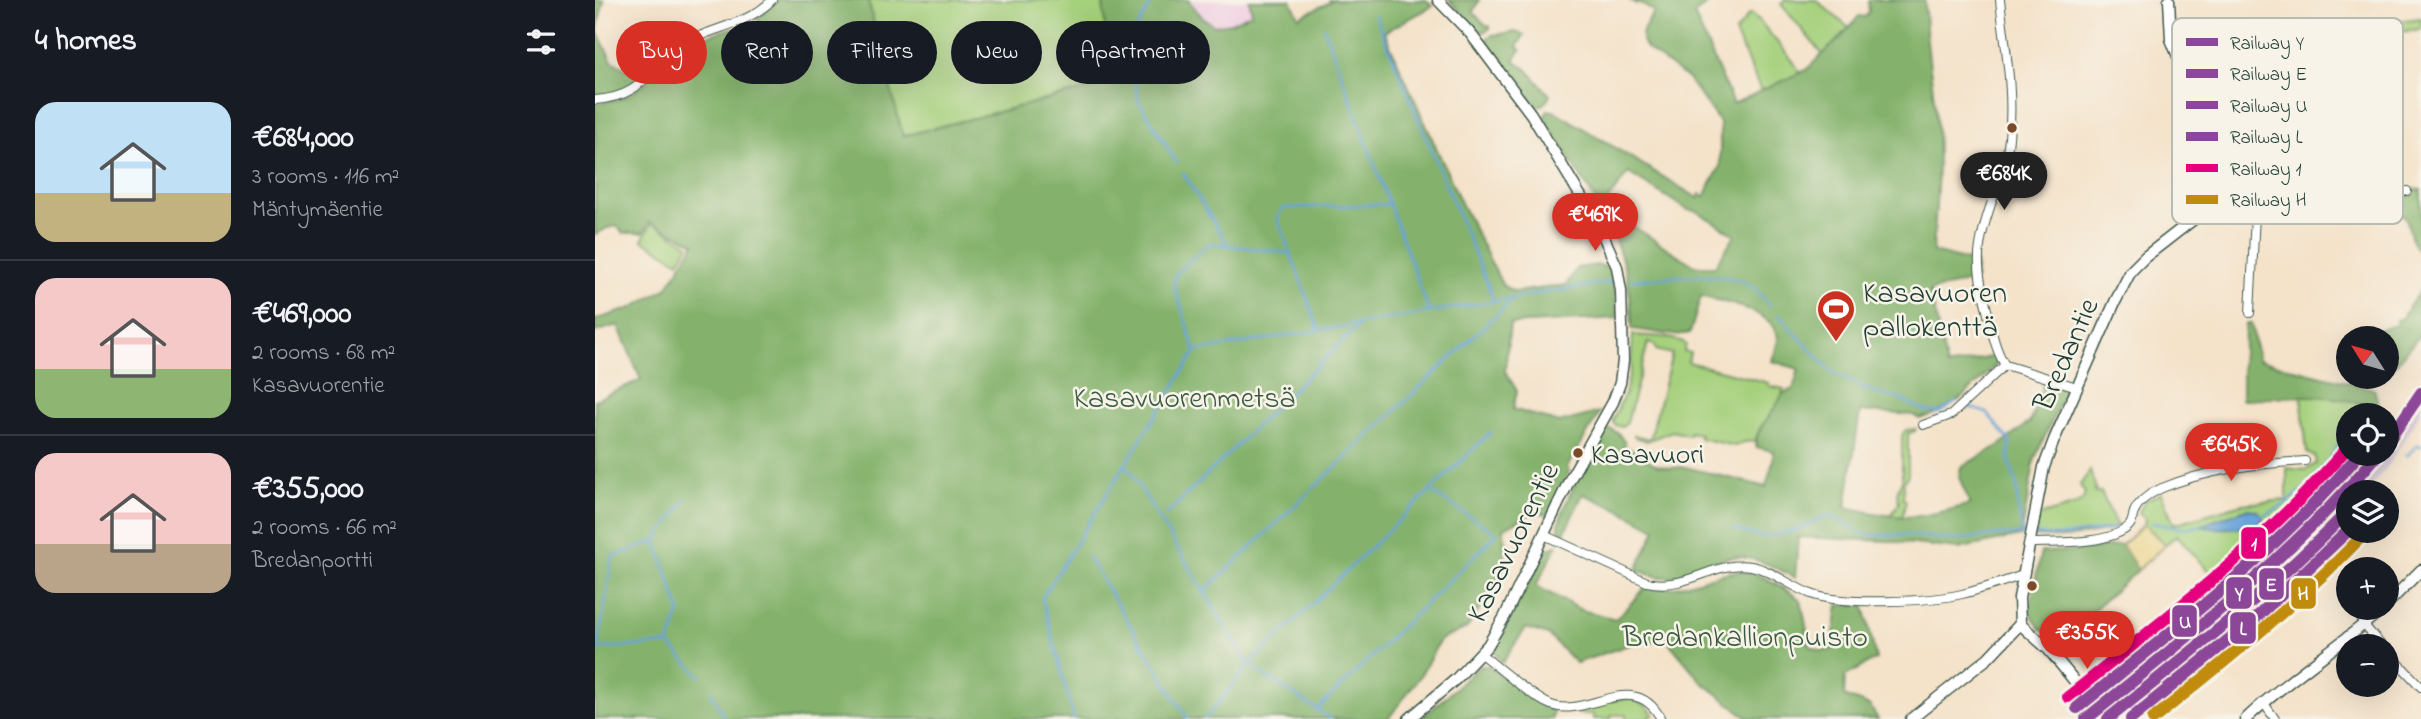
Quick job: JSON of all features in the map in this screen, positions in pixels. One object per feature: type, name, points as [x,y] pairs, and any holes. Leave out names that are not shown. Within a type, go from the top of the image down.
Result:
[{"type":"street","points":[[595,100],[610,99],[632,91],[644,82],[662,58],[683,44],[756,15],[772,0]]},
{"type":"street","name":"Kasavuorentie","points":[[1409,719],[1481,654],[1505,616],[1570,479],[1613,402],[1620,383],[1623,334],[1617,267],[1600,228],[1543,131],[1494,62],[1439,0]]},
{"type":"street","points":[[2000,0],[2011,122],[2007,157],[1979,248],[1983,296],[1993,340],[2005,365],[2077,387]]},
{"type":"street","points":[[2169,0],[2172,41]]},
{"type":"street","points":[[2403,191],[2407,191]]},
{"type":"street","name":"Bredantie","points":[[2020,624],[2019,598],[2049,453],[2131,271],[2189,224]]},
{"type":"street","points":[[2250,313],[2255,224]]},
{"type":"street","points":[[1923,425],[1951,415],[2005,365]]},
{"type":"street","points":[[2029,543],[2091,539],[2120,533],[2132,524],[2134,511],[2140,502],[2162,488],[2251,464],[2305,460]]},
{"type":"street","points":[[1544,535],[1647,582],[1661,585],[1683,582],[1719,569],[1750,566],[1762,569],[1797,588],[1834,600],[1939,598],[1962,594],[2023,575]]},
{"type":"street","points":[[2399,592],[2421,570]]},
{"type":"street","points":[[2246,719],[2263,702],[2370,620]]},
{"type":"street","points":[[1912,719],[1988,658],[2020,624],[2049,650],[2091,701]]},
{"type":"street","points":[[2364,625],[2372,634]]},
{"type":"street","points":[[1481,654],[1551,705],[1572,707],[1609,697],[1629,696],[1646,702],[1661,719]]},
{"type":"street","points":[[2399,664],[2421,687]]},
{"type":"street","points":[[2263,702],[2275,719]]},
{"type":"shaded area","points":[[1188,0],[1249,0],[1252,13],[1231,23],[1214,27]]},
{"type":"shaded area","points":[[2421,385],[2421,411],[2399,447],[2399,419]]},
{"type":"shaded area","points":[[2362,466],[2388,466],[2376,480],[2350,480]]},
{"type":"shaded area","points":[[2336,495],[2336,526],[2298,570],[2173,672],[2157,681],[2117,713],[2102,695],[2285,544],[2287,539],[2292,544]]},
{"type":"green space","points":[[595,0],[604,0],[597,31],[612,61],[616,63],[616,84],[636,84],[631,89],[595,97]]},
{"type":"green space","name":"Kasavuorenmetsä","points":[[777,0],[868,0],[873,21],[827,21],[827,84],[890,84],[903,136],[1093,88],[1099,84],[1210,84],[1210,23],[1214,26],[1231,23],[1252,13],[1249,0],[1291,0],[1299,17],[1330,2],[1329,0],[1426,0],[1433,6],[1384,32],[1462,205],[1503,286],[1515,292],[1566,285],[1577,268],[1599,265],[1612,269],[1618,318],[1510,324],[1505,371],[1517,391],[1513,409],[1559,423],[1600,412],[1567,467],[1569,472],[1547,515],[1536,511],[1504,528],[1505,564],[1488,597],[1467,628],[1440,640],[1420,676],[1388,719],[595,719],[595,400],[641,380],[618,325],[595,332],[595,320],[632,308],[667,288],[695,243],[650,222],[643,233],[623,233],[617,226],[595,235],[595,103],[622,98],[642,84],[707,84],[707,36],[721,32],[721,84],[813,84],[813,21],[757,19]]},
{"type":"green space","points":[[868,0],[1103,0],[1105,21],[1056,21],[1056,84],[1099,84],[1093,88],[902,136],[889,84],[937,84],[937,21],[873,21]]},
{"type":"green space","name":"Kasavuorenmetsä","points":[[1103,0],[1188,0],[1207,21],[1105,21]]},
{"type":"green space","points":[[1449,0],[1479,0],[1473,12],[1486,26],[1490,26],[1490,29],[1484,32],[1477,30]]},
{"type":"green space","points":[[1630,0],[1713,0],[1694,14],[1733,104],[1806,70],[1859,16],[1865,17],[1869,12],[1868,0],[1925,0],[1938,143],[1933,252],[1976,263],[1975,280],[1930,291],[1947,367],[1995,356],[1997,364],[1962,398],[1931,415],[1919,419],[1913,415],[1860,411],[1846,507],[1908,517],[1970,504],[1959,477],[1961,467],[1999,446],[2031,421],[2044,381],[2067,388],[2035,458],[2021,536],[1958,549],[1887,541],[1798,537],[1795,578],[1761,561],[1738,557],[1724,558],[1678,576],[1666,577],[1637,569],[1656,529],[1616,508],[1583,494],[1563,535],[1559,531],[1570,495],[1606,430],[1610,429],[1618,433],[1625,443],[1624,447],[1656,465],[1685,467],[1766,487],[1773,451],[1756,447],[1756,440],[1782,394],[1793,389],[1799,369],[1772,361],[1778,338],[1775,328],[1768,320],[1746,309],[1701,296],[1690,333],[1675,335],[1632,329],[1625,270],[1604,215],[1609,212],[1614,214],[1695,266],[1715,266],[1735,235],[1628,173],[1605,204],[1598,204],[1544,118],[1548,110],[1556,112],[1698,198],[1700,194],[1704,197],[1720,167],[1720,123],[1688,79],[1646,48],[1642,34],[1654,12]]},
{"type":"green space","points":[[1785,0],[1816,0],[1849,28],[1823,55],[1781,4]]},
{"type":"green space","points":[[1749,14],[1757,18],[1800,73],[1761,91],[1735,33]]},
{"type":"green space","points":[[2421,18],[2421,29],[2403,31],[2403,20]]},
{"type":"green space","points":[[1515,32],[1524,35],[1517,47],[1521,50],[1514,60],[1550,95],[1540,106],[1535,105],[1486,39],[1492,35]]},
{"type":"green space","points":[[2413,189],[2421,190],[2421,254],[2412,241],[2403,215],[2403,195],[2408,195]]},
{"type":"green space","points":[[652,223],[689,245],[679,262],[642,240]]},
{"type":"green space","points":[[2421,289],[2421,334],[2399,360],[2399,326],[2393,326],[2397,325],[2396,320],[2401,319]]},
{"type":"green space","points":[[2251,323],[2258,360],[2336,380],[2336,389],[2374,389],[2378,403],[2336,403],[2336,464],[2276,532],[2287,539],[2285,544],[2166,642],[2161,638],[2222,587],[2177,535],[2165,545],[2144,524],[2145,518],[2138,513],[2145,501],[2161,493],[2174,524],[2242,504],[2287,500],[2287,468],[2305,470],[2316,464],[2315,457],[2307,453],[2301,394],[2242,400],[2246,324]]},
{"type":"green space","points":[[2251,323],[2258,360],[2336,380],[2336,389],[2374,389],[2378,403],[2312,396],[2242,400],[2246,324]]},
{"type":"green space","points":[[1633,335],[1665,337],[1683,342],[1686,345],[1684,351],[1690,353],[1688,362],[1784,389],[1778,407],[1760,428],[1755,441],[1735,446],[1699,438],[1700,434],[1690,432],[1689,435],[1672,431],[1647,441],[1635,437],[1634,435],[1650,439],[1672,354],[1656,350],[1655,345],[1648,343],[1627,423],[1622,427],[1615,425],[1612,421],[1625,394],[1631,368]]},
{"type":"green space","points":[[1916,429],[1908,434],[1908,475],[1904,482],[1903,498],[1906,501],[1902,517],[1890,517],[1899,503],[1897,492],[1902,480],[1902,435],[1906,430]]},
{"type":"green space","points":[[2090,471],[2095,493],[2101,492],[2116,525],[2120,528],[2066,538],[2035,536],[2039,516],[2073,506],[2083,500],[2085,493],[2080,485]]},
{"type":"green space","name":"Bredankallionpuisto","points":[[1557,545],[1536,586],[1581,610],[1616,619],[1648,585],[1680,586],[1721,574],[1751,573],[1769,580],[1801,600],[1810,646],[1820,651],[1832,649],[1838,605],[1864,605],[1876,659],[1845,676],[1844,696],[1870,706],[1878,719],[1746,719],[1747,717],[1702,682],[1667,640],[1637,642],[1576,663],[1548,635],[1526,628],[1502,663],[1494,650],[1546,550]]},
{"type":"green space","points":[[2122,545],[2138,570],[2057,642],[2040,628],[2029,611],[2041,552]]},
{"type":"green space","name":"Bredankallionpuisto","points":[[1480,666],[1488,666],[1542,703],[1553,707],[1552,719],[1421,719]]},
{"type":"green space","points":[[1630,698],[1645,705],[1654,714],[1647,719],[1626,719],[1626,715],[1611,715],[1611,719],[1593,719],[1593,714],[1579,714],[1579,708]]},
{"type":"sand","points":[[2144,524],[2165,545],[2138,570],[2122,545]]},
{"type":"water","points":[[2246,509],[2259,512],[2262,522],[2231,528],[2199,526]]},
{"type":"waterway","points":[[1141,21],[1153,0]]},
{"type":"waterway","points":[[1375,15],[1494,300]]},
{"type":"waterway","points":[[1324,28],[1429,311]]},
{"type":"waterway","points":[[1136,84],[1138,100],[1177,163]]},
{"type":"waterway","points":[[1183,173],[1228,245]]},
{"type":"waterway","points":[[1319,330],[1277,217],[1283,208],[1389,204]]},
{"type":"waterway","points":[[1195,350],[1174,285],[1176,273],[1210,243],[1290,253]]},
{"type":"waterway","points":[[1631,280],[1725,277],[1751,286],[1770,306]]},
{"type":"waterway","points":[[1074,719],[1042,598],[1196,351],[1616,281]]},
{"type":"waterway","points":[[1204,592],[1514,298]]},
{"type":"waterway","points":[[1778,315],[1832,372],[1875,393],[1895,397],[1926,411],[1939,413],[1956,402]]},
{"type":"waterway","points":[[1167,514],[1359,325]]},
{"type":"waterway","points":[[1734,529],[1761,536],[1786,533],[1825,516],[1833,517],[1865,535],[1909,535],[1954,540],[2023,535],[2017,485],[2009,461],[2010,441],[1987,413],[1968,407]]},
{"type":"waterway","points":[[1205,719],[1249,665],[1491,432]]},
{"type":"waterway","points":[[2405,455],[2417,445],[2421,446]]},
{"type":"waterway","points":[[2260,516],[2288,502],[2300,492],[2336,448]]},
{"type":"waterway","points":[[1126,464],[1249,665],[1331,719]]},
{"type":"waterway","points":[[1317,710],[1497,534],[1430,491]]},
{"type":"waterway","points":[[656,541],[686,499]]},
{"type":"waterway","points":[[2152,523],[2181,528],[2202,526]]},
{"type":"waterway","points":[[2038,535],[2063,536],[2117,528]]},
{"type":"waterway","points":[[598,648],[612,557],[656,541],[680,611],[669,644]]},
{"type":"waterway","points":[[1088,557],[1188,719]]},
{"type":"waterway","points":[[595,657],[598,648],[669,644],[701,677]]},
{"type":"waterway","points":[[711,691],[725,719]]},
{"type":"tunnel","points":[[2091,701],[2107,719]]},
{"type":"rail line","name":"Y","points":[[2399,425],[2421,393]]},
{"type":"rail line","name":"1","points":[[2068,697],[2215,578],[2284,515],[2336,460]]},
{"type":"rail line","name":"U","points":[[2077,708],[2261,556],[2348,466]]},
{"type":"rail line","name":"Y","points":[[2086,719],[2276,560],[2367,466]]},
{"type":"rail line","name":"E","points":[[2108,719],[2262,592],[2336,523]]},
{"type":"rail line","name":"L","points":[[2131,719],[2259,615],[2336,542]]},
{"type":"rail line","name":"H","points":[[2153,719],[2291,605],[2356,543]]},
{"type":"place","name":"Kasavuoren pallokenttä","points":[[1836,343]]},
{"type":"place","name":"Kasavuori","points":[[1578,453]]}]
